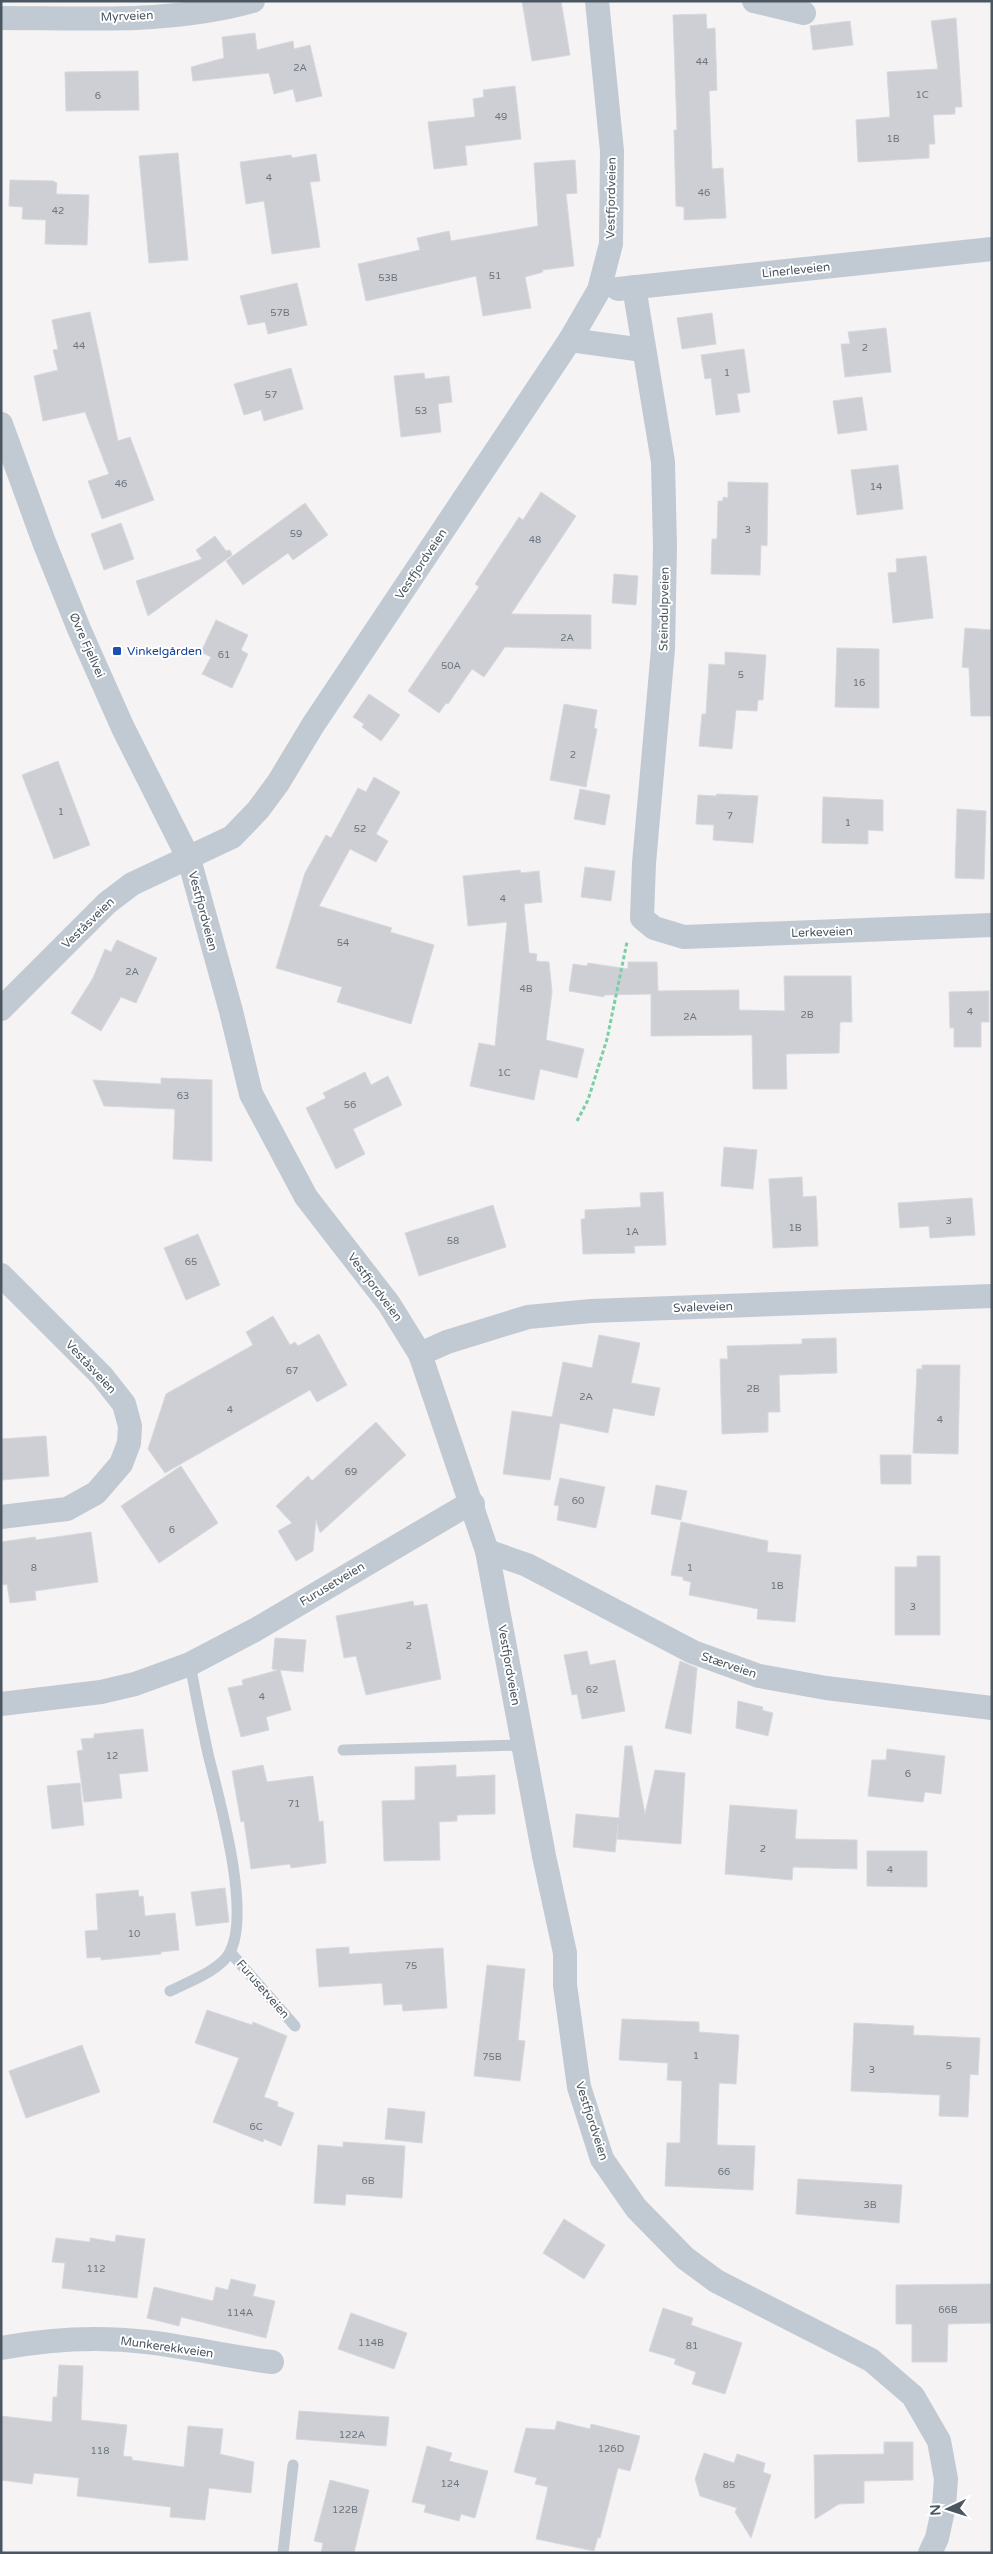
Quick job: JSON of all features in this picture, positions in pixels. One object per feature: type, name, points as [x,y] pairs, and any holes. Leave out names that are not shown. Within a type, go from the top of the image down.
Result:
[{"type":"street","name":"Myrveien","points":[[1,18],[132,18],[206,11],[252,1]]},
{"type":"street","name":"Vestfjordveien","points":[[597,1],[612,151],[611,244],[599,290],[570,340],[313,725],[278,783],[258,810],[232,837],[189,858],[231,1010],[251,1094],[306,1197],[388,1304],[420,1354],[487,1550],[544,1856],[565,1952],[565,1985],[579,2087],[602,2159],[636,2208],[685,2258],[716,2281],[871,2360],[914,2396],[939,2441],[946,2479],[944,2506],[930,2553]]},
{"type":"street","points":[[754,1],[804,13]]},
{"type":"street","name":"Linerleveien","points":[[599,290],[992,249]]},
{"type":"street","name":"Steindulpveien","points":[[634,287],[663,462],[665,547],[663,649],[644,863],[648,923]]},
{"type":"street","points":[[570,340],[643,350]]},
{"type":"street","name":"Øvre Fjellvei","points":[[1,424],[44,542],[79,629],[124,728],[189,858]]},
{"type":"street","name":"Veståsveien","points":[[1,1009],[107,903],[132,884],[189,858]]},
{"type":"street","name":"Lerkeveien","points":[[648,923],[684,937],[992,925]]},
{"type":"street","name":"Veståsveien","points":[[1,1275],[102,1376],[124,1404],[130,1426],[129,1443],[121,1464],[96,1494],[67,1509],[1,1517]]},
{"type":"street","name":"Svaleveien","points":[[420,1354],[447,1342],[520,1319],[591,1311],[992,1296]]},
{"type":"street","name":"Furusetveien","points":[[1,1704],[101,1692],[135,1684],[190,1664],[255,1630],[460,1508],[472,1504]]},
{"type":"street","name":"Stærveien","points":[[487,1550],[527,1565],[693,1652],[759,1676],[826,1688],[992,1708]]},
{"type":"street","name":"Munkerekkveien","points":[[1,2348],[37,2341],[91,2338],[147,2342],[272,2362]]},
{"type":"lane","name":"Furusetveien","points":[[170,1991],[212,1970],[230,1952],[238,1919],[232,1857],[197,1705],[190,1664]]},
{"type":"lane","points":[[343,1750],[523,1745]]},
{"type":"lane","name":"Furusetveien","points":[[230,1952],[295,2026]]},
{"type":"lane","points":[[283,2553],[293,2465]]},
{"type":"path","points":[[577,1121],[588,1100],[607,1039],[626,944],[648,923]]},
{"type":"building","points":[[522,1],[561,1],[570,55],[532,61]]},
{"type":"building","points":[[706,14],[707,29],[715,28],[717,90],[709,91],[712,169],[723,168],[726,218],[684,220],[684,207],[676,206],[674,130],[677,130],[673,15]]},
{"type":"building","points":[[956,18],[962,107],[955,107],[955,114],[933,115],[935,144],[929,144],[929,158],[858,162],[856,120],[890,117],[887,72],[938,69],[931,21]]},
{"type":"building","points":[[850,21],[853,45],[813,50],[810,26]]},
{"type":"building","points":[[255,33],[257,50],[293,41],[294,49],[310,45],[322,96],[296,102],[293,89],[274,94],[269,73],[193,81],[191,67],[224,58],[222,37]]},
{"type":"building","points":[[138,71],[139,110],[66,111],[65,72]]},
{"type":"building","points":[[515,86],[521,139],[465,146],[467,165],[434,169],[428,122],[475,117],[473,99],[484,97],[483,90]]},
{"type":"building","points":[[178,153],[188,260],[149,263],[139,156]]},
{"type":"building","points":[[316,154],[320,181],[310,182],[320,247],[272,254],[264,201],[246,204],[240,162],[291,155],[292,158]]},
{"type":"building","points":[[575,160],[577,193],[566,194],[574,266],[542,270],[543,272],[525,277],[531,308],[483,316],[476,276],[366,301],[358,264],[420,250],[417,238],[449,231],[451,241],[538,226],[534,163]]},
{"type":"building","points":[[10,180],[53,181],[57,183],[56,194],[89,195],[87,245],[45,244],[46,220],[22,219],[23,207],[9,206]]},
{"type":"building","points":[[297,283],[307,325],[268,334],[265,322],[248,325],[240,296]]},
{"type":"building","points":[[90,312],[118,441],[130,437],[154,500],[102,519],[88,481],[109,474],[85,412],[43,421],[34,376],[58,370],[53,350],[58,349],[52,320]]},
{"type":"building","points":[[712,313],[716,344],[682,349],[677,318]]},
{"type":"building","points":[[886,328],[891,372],[845,377],[841,344],[850,344],[848,332]]},
{"type":"building","points":[[744,349],[750,392],[737,394],[740,412],[716,415],[711,378],[705,379],[701,355]]},
{"type":"building","points":[[291,368],[303,409],[264,421],[261,410],[244,415],[234,384]]},
{"type":"building","points":[[424,373],[425,379],[449,376],[452,402],[438,404],[441,432],[401,437],[394,376]]},
{"type":"building","points":[[862,397],[867,430],[838,434],[833,401]]},
{"type":"building","points":[[898,465],[903,509],[857,515],[851,470]]},
{"type":"building","points":[[728,482],[768,483],[767,546],[761,545],[760,575],[711,574],[712,539],[717,539],[718,501],[723,501],[723,497],[728,498]]},
{"type":"building","points":[[541,492],[576,516],[511,614],[591,615],[591,649],[505,647],[484,677],[472,669],[448,704],[446,703],[439,713],[408,691],[479,587],[475,584],[519,517],[523,520]]},
{"type":"building","points":[[305,503],[328,535],[293,560],[288,553],[243,585],[226,561]]},
{"type":"building","points":[[121,523],[134,559],[104,570],[91,534]]},
{"type":"building","points":[[215,536],[226,551],[230,550],[232,555],[148,616],[136,581],[202,559],[196,550]]},
{"type":"building","points":[[926,556],[933,618],[893,623],[888,573],[897,572],[896,559]]},
{"type":"building","points":[[614,574],[638,576],[636,605],[612,603]]},
{"type":"building","points":[[216,620],[248,635],[241,650],[248,654],[232,688],[202,674],[211,657],[201,652]]},
{"type":"building","points":[[965,628],[992,630],[992,716],[971,716],[969,668],[962,667]]},
{"type":"building","points":[[837,648],[879,649],[879,708],[835,707]]},
{"type":"building","points":[[725,652],[766,655],[763,700],[758,700],[757,711],[736,710],[732,749],[699,746],[702,714],[706,714],[709,664],[725,665]]},
{"type":"building","points":[[369,694],[400,715],[381,741],[362,727],[364,724],[353,717]]},
{"type":"building","points":[[564,704],[597,710],[594,728],[597,729],[586,787],[550,780]]},
{"type":"building","points":[[58,761],[90,845],[54,859],[22,775]]},
{"type":"building","points":[[374,777],[400,792],[376,834],[388,841],[376,862],[350,849],[319,906],[392,928],[390,932],[434,945],[411,1024],[337,1002],[342,987],[276,968],[305,873],[326,835],[331,838],[358,788],[366,792]]},
{"type":"building","points":[[580,789],[610,795],[605,825],[574,819]]},
{"type":"building","points":[[717,794],[758,796],[753,843],[713,840],[714,825],[696,824],[698,795],[716,796]]},
{"type":"building","points":[[823,797],[883,800],[883,831],[868,830],[868,844],[822,843]]},
{"type":"building","points":[[957,809],[986,811],[984,879],[955,878]]},
{"type":"building","points":[[585,867],[615,871],[611,901],[581,897]]},
{"type":"building","points":[[520,870],[521,873],[539,871],[542,902],[524,904],[529,953],[537,954],[536,961],[549,962],[552,992],[546,1040],[584,1049],[577,1078],[540,1069],[534,1100],[470,1086],[479,1043],[495,1046],[507,922],[468,926],[463,876]]},
{"type":"building","points":[[117,940],[157,958],[136,1003],[121,997],[101,1031],[71,1013],[93,978],[105,949],[111,952]]},
{"type":"building","points":[[628,962],[657,962],[658,991],[739,990],[739,1010],[785,1011],[784,976],[851,976],[852,1022],[840,1022],[839,1053],[786,1054],[787,1089],[753,1089],[752,1035],[651,1036],[651,994],[604,995],[604,997],[569,991],[573,964],[587,966],[588,963],[628,969]]},
{"type":"building","points":[[989,991],[989,1022],[981,1022],[981,1047],[954,1047],[954,1028],[950,1028],[949,992]]},
{"type":"building","points":[[365,1072],[371,1085],[388,1076],[402,1105],[353,1129],[365,1154],[336,1169],[306,1108],[326,1098],[323,1093]]},
{"type":"building","points":[[161,1078],[212,1080],[212,1161],[173,1159],[175,1109],[104,1106],[93,1080],[161,1084]]},
{"type":"building","points":[[724,1147],[757,1150],[753,1189],[721,1186]]},
{"type":"building","points":[[802,1177],[803,1197],[816,1196],[818,1246],[773,1248],[769,1179]]},
{"type":"building","points":[[663,1192],[666,1245],[634,1246],[635,1253],[583,1254],[581,1219],[585,1219],[585,1210],[641,1207],[640,1193]]},
{"type":"building","points":[[972,1198],[975,1235],[930,1238],[929,1226],[900,1228],[898,1203]]},
{"type":"building","points":[[493,1205],[506,1247],[419,1276],[405,1233]]},
{"type":"building","points":[[198,1234],[220,1285],[186,1300],[164,1248]]},
{"type":"building","points":[[273,1316],[290,1345],[295,1342],[298,1346],[319,1334],[347,1385],[317,1402],[310,1390],[165,1473],[148,1449],[166,1394],[253,1345],[246,1332]]},
{"type":"building","points":[[599,1335],[640,1343],[631,1383],[660,1388],[654,1416],[613,1408],[608,1433],[560,1423],[550,1480],[503,1474],[512,1411],[552,1417],[563,1362],[592,1368]]},
{"type":"building","points":[[836,1338],[837,1373],[779,1375],[780,1412],[768,1412],[768,1432],[722,1434],[720,1359],[728,1359],[727,1346],[802,1344],[802,1339]]},
{"type":"building","points":[[922,1365],[960,1365],[958,1454],[913,1453],[917,1369],[922,1369]]},
{"type":"building","points":[[376,1422],[406,1455],[320,1533],[316,1520],[313,1551],[296,1561],[278,1531],[292,1523],[276,1506],[308,1476],[312,1481]]},
{"type":"building","points":[[46,1436],[49,1476],[1,1480],[1,1439]]},
{"type":"building","points":[[880,1455],[911,1455],[911,1484],[881,1484]]},
{"type":"building","points":[[181,1466],[218,1523],[159,1563],[121,1506]]},
{"type":"building","points":[[560,1478],[605,1487],[596,1528],[557,1520],[559,1506],[554,1505]]},
{"type":"building","points":[[656,1485],[687,1491],[681,1520],[651,1514]]},
{"type":"building","points":[[681,1522],[768,1541],[767,1552],[801,1555],[795,1622],[757,1619],[758,1609],[689,1595],[691,1582],[683,1580],[683,1577],[671,1575]]},
{"type":"building","points":[[91,1532],[98,1582],[35,1591],[36,1600],[10,1603],[7,1584],[3,1585],[1,1542],[35,1537],[36,1540]]},
{"type":"building","points":[[917,1556],[940,1556],[940,1635],[895,1635],[895,1567],[917,1567]]},
{"type":"building","points":[[413,1601],[414,1606],[427,1604],[441,1679],[366,1695],[356,1656],[344,1658],[336,1616]]},
{"type":"building","points":[[275,1638],[306,1640],[303,1672],[280,1670],[291,1710],[266,1717],[269,1730],[241,1737],[228,1688],[243,1685],[242,1680],[278,1670],[272,1669]]},
{"type":"building","points":[[587,1651],[590,1665],[615,1660],[625,1711],[582,1719],[577,1694],[572,1695],[564,1655]]},
{"type":"building","points":[[680,1661],[697,1668],[691,1734],[665,1728]]},
{"type":"building","points":[[738,1701],[763,1707],[762,1710],[773,1713],[768,1736],[736,1728]]},
{"type":"building","points":[[143,1729],[148,1771],[119,1774],[122,1798],[84,1802],[77,1751],[83,1750],[81,1739],[94,1738],[94,1734]]},
{"type":"building","points":[[625,1746],[632,1746],[645,1814],[655,1770],[685,1773],[681,1844],[617,1839],[618,1825],[615,1852],[573,1847],[576,1814],[619,1818]]},
{"type":"building","points":[[887,1749],[945,1756],[941,1794],[925,1792],[923,1802],[868,1796],[872,1760],[886,1760]]},
{"type":"building","points":[[263,1765],[267,1782],[313,1776],[319,1822],[323,1821],[326,1863],[291,1868],[290,1864],[251,1869],[244,1821],[241,1822],[232,1771]]},
{"type":"building","points":[[456,1765],[456,1777],[495,1775],[495,1814],[457,1815],[457,1821],[439,1822],[440,1860],[384,1861],[382,1801],[415,1800],[415,1767]]},
{"type":"building","points":[[80,1783],[84,1825],[52,1829],[47,1786]]},
{"type":"building","points":[[730,1805],[797,1810],[795,1839],[857,1840],[857,1869],[793,1867],[792,1880],[725,1874]]},
{"type":"building","points":[[867,1851],[927,1851],[927,1887],[867,1886]]},
{"type":"building","points":[[225,1888],[229,1922],[196,1926],[191,1892]]},
{"type":"building","points":[[138,1890],[139,1897],[143,1896],[145,1916],[175,1913],[179,1950],[161,1952],[161,1954],[101,1960],[101,1957],[87,1958],[85,1931],[98,1930],[96,1894]]},
{"type":"building","points":[[349,1947],[349,1954],[443,1948],[447,2008],[403,2011],[402,2004],[384,2005],[382,1983],[319,1987],[316,1949]]},
{"type":"building","points":[[487,1965],[525,1969],[518,2040],[525,2041],[520,2081],[474,2076]]},
{"type":"building","points":[[207,2010],[252,2025],[253,2022],[287,2036],[264,2097],[278,2102],[277,2106],[294,2113],[281,2146],[264,2139],[263,2142],[213,2122],[239,2058],[195,2043]]},
{"type":"building","points":[[622,2019],[699,2022],[699,2032],[739,2035],[736,2084],[719,2083],[717,2145],[755,2146],[753,2190],[665,2186],[667,2143],[680,2143],[682,2081],[667,2080],[668,2063],[619,2060]]},
{"type":"building","points":[[854,2023],[914,2026],[913,2035],[980,2038],[978,2075],[970,2074],[968,2117],[939,2116],[940,2095],[851,2091]]},
{"type":"building","points":[[82,2045],[100,2092],[26,2118],[9,2071]]},
{"type":"building","points":[[388,2108],[425,2112],[422,2143],[385,2139]]},
{"type":"building","points":[[343,2142],[405,2146],[402,2198],[346,2194],[345,2205],[314,2203],[318,2145],[343,2147]]},
{"type":"building","points":[[798,2179],[902,2185],[899,2223],[796,2214]]},
{"type":"building","points":[[564,2219],[605,2245],[584,2279],[543,2253]]},
{"type":"building","points":[[116,2235],[145,2239],[137,2298],[62,2288],[65,2263],[52,2262],[56,2238],[90,2242],[90,2238],[115,2242]]},
{"type":"building","points":[[231,2279],[256,2285],[253,2296],[275,2301],[266,2338],[181,2317],[179,2326],[147,2318],[154,2287],[213,2301],[216,2287],[228,2290]]},
{"type":"building","points":[[992,2284],[992,2323],[948,2324],[947,2362],[912,2362],[912,2324],[896,2324],[896,2285]]},
{"type":"building","points":[[663,2308],[693,2318],[691,2325],[742,2343],[725,2394],[692,2384],[696,2372],[674,2364],[676,2359],[649,2351]]},
{"type":"building","points":[[351,2313],[407,2333],[394,2369],[338,2349]]},
{"type":"building","points":[[59,2365],[83,2366],[81,2420],[127,2425],[123,2456],[132,2457],[132,2460],[184,2467],[188,2426],[223,2429],[220,2454],[254,2462],[251,2493],[209,2488],[205,2520],[170,2517],[171,2507],[77,2496],[79,2478],[34,2473],[32,2484],[1,2480],[1,2416],[52,2422],[53,2397],[57,2397]]},
{"type":"building","points":[[299,2411],[389,2417],[386,2446],[296,2439]]},
{"type":"building","points":[[557,2421],[590,2429],[591,2424],[640,2436],[630,2471],[618,2468],[600,2538],[598,2537],[594,2551],[536,2539],[548,2487],[535,2484],[537,2478],[514,2472],[526,2428],[555,2430]]},
{"type":"building","points":[[884,2442],[913,2442],[913,2480],[864,2481],[864,2503],[839,2504],[815,2519],[814,2455],[884,2454]]},
{"type":"building","points":[[427,2446],[452,2453],[449,2461],[488,2471],[475,2518],[461,2514],[459,2521],[424,2512],[426,2505],[412,2502]]},
{"type":"building","points":[[704,2453],[734,2463],[737,2454],[765,2463],[763,2472],[771,2475],[751,2538],[735,2512],[737,2508],[700,2496],[695,2479]]},
{"type":"building","points":[[330,2480],[369,2490],[354,2553],[321,2553],[323,2543],[314,2541]]},
{"type":"place","name":"Vinkelgården","points":[[117,651]]}]
